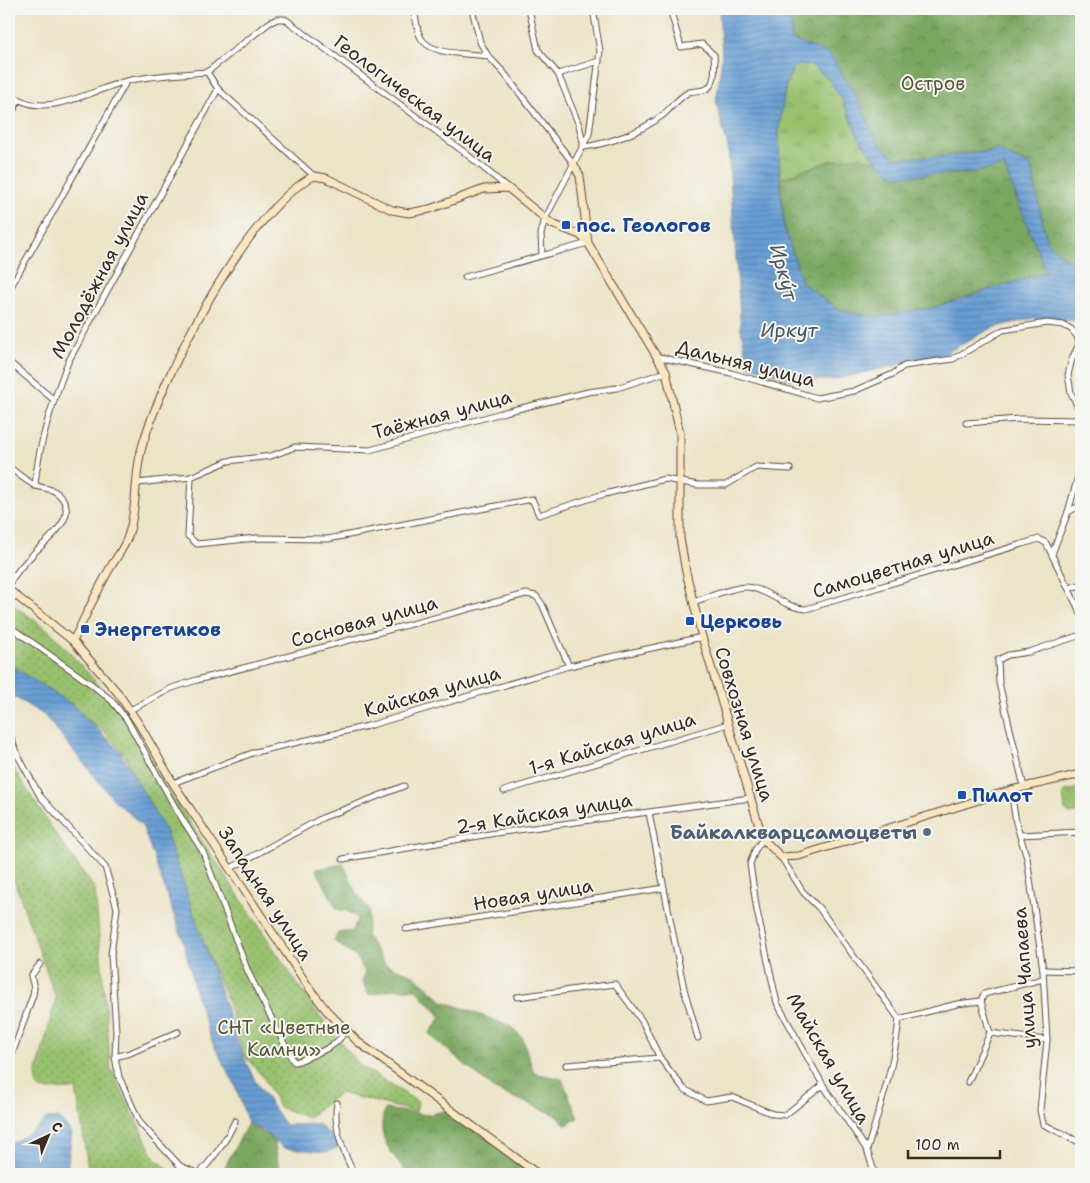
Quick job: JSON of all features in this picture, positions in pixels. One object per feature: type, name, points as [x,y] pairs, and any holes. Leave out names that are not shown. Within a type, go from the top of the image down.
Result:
[{"type":"street","points":[[414,9],[420,36],[426,44],[442,52],[488,56]]},
{"type":"street","points":[[472,9],[480,42],[488,56],[574,163]]},
{"type":"street","points":[[530,9],[538,50],[558,74],[579,125],[584,147]]},
{"type":"street","points":[[542,254],[541,234],[545,219],[584,147],[589,134],[600,51],[593,9]]},
{"type":"street","points":[[584,147],[596,145],[639,130],[662,116],[688,93],[707,89],[710,86],[715,65],[714,55],[702,44],[681,47],[670,9]]},
{"type":"street","name":"Геологическая улица","points":[[207,72],[269,22],[285,19],[464,152],[508,188]]},
{"type":"street","points":[[558,74],[599,61]]},
{"type":"street","points":[[9,92],[18,101],[37,106],[62,102],[126,82],[207,72],[218,89],[314,176],[338,183],[392,210],[409,213],[430,209],[484,189],[508,188],[552,224],[580,235],[588,243]]},
{"type":"street","points":[[9,290],[126,82]]},
{"type":"street","name":"Молодёжная улица","points":[[35,486],[36,472],[54,400],[68,362],[218,89]]},
{"type":"street","points":[[9,119],[18,101]]},
{"type":"street","name":"Совхозная улица","points":[[574,163],[580,176],[588,243],[666,372],[680,433],[680,538],[693,602],[763,839],[781,857],[803,892],[819,908],[899,1019]]},
{"type":"street","points":[[73,641],[129,534],[138,482],[141,450],[158,398],[229,266],[260,224],[293,190],[314,176]]},
{"type":"street","points":[[465,277],[542,254],[588,243]]},
{"type":"street","name":"Дальняя улица","points":[[658,357],[738,375],[817,398],[854,391],[892,374],[904,366],[953,359],[1003,330],[1047,323],[1062,325],[1071,329],[1077,336],[1079,344],[1072,359],[1068,375],[1071,394],[1080,411],[1080,422]]},
{"type":"street","points":[[9,362],[54,400]]},
{"type":"street","name":"Таёжная улица","points":[[138,482],[191,477],[228,461],[271,456],[295,447],[370,450],[505,412],[588,392],[616,388],[666,372]]},
{"type":"street","points":[[966,423],[1019,419],[1080,422]]},
{"type":"street","points":[[1052,555],[1068,512],[1081,466]]},
{"type":"street","points":[[9,467],[35,486],[55,492],[63,502],[66,513],[62,526],[53,538],[36,551],[9,584]]},
{"type":"street","points":[[191,477],[188,536],[197,544],[257,538],[328,539],[532,499],[539,515],[665,479],[698,485],[726,485],[756,467],[790,469]]},
{"type":"street","points":[[1068,512],[1081,505]]},
{"type":"street","name":"Самоцветная улица","points":[[693,602],[744,587],[754,588],[794,608],[806,609],[1039,539],[1046,543],[1081,614]]},
{"type":"street","points":[[1069,588],[1081,585]]},
{"type":"street","name":"Западная улица","points":[[9,590],[73,641],[102,673],[130,710],[173,783],[310,989],[345,1030],[433,1098],[538,1174]]},
{"type":"street","name":"Сосновая улица","points":[[130,710],[172,688],[197,680],[526,594],[536,596],[542,604],[569,666]]},
{"type":"street","points":[[9,626],[110,700],[128,720],[176,809],[203,852],[254,986],[292,1060],[294,1062],[299,1061],[332,1046],[342,1037],[345,1030]]},
{"type":"street","points":[[1024,787],[998,683],[998,660],[1008,655],[1029,652],[1081,635]]},
{"type":"street","name":"Кайская улица","points":[[173,783],[255,752],[368,726],[569,666],[702,637]]},
{"type":"street","name":"1-я Кайская улица","points":[[504,791],[728,724]]},
{"type":"street","points":[[9,732],[16,752],[40,796],[105,867],[117,908],[111,955],[116,1030],[115,1057],[119,1077],[140,1123],[180,1166],[199,1174],[212,1161],[224,1144],[234,1121]]},
{"type":"street","points":[[781,857],[799,856],[1011,790],[1081,774]]},
{"type":"street","points":[[231,868],[322,818],[404,786]]},
{"type":"street","name":"улица Чапаева","points":[[1011,790],[1020,835],[1027,858],[1044,979],[1047,1040],[1040,1110],[1043,1124],[1081,1143]]},
{"type":"street","name":"2-я Кайская улица","points":[[343,859],[496,834],[750,798]]},
{"type":"street","points":[[649,813],[684,989],[698,1038]]},
{"type":"street","points":[[1020,835],[1081,832]]},
{"type":"street","name":"Майская улица","points":[[763,839],[755,850],[750,864],[757,911],[778,1003],[823,1085],[867,1150],[875,1174]]},
{"type":"street","name":"Новая улица","points":[[406,929],[664,888]]},
{"type":"street","points":[[9,1063],[33,995],[34,988],[31,976],[40,964]]},
{"type":"street","points":[[1043,970],[1081,971]]},
{"type":"street","points":[[968,1082],[990,1034],[981,1001],[984,994],[1044,979]]},
{"type":"street","points":[[517,997],[615,984],[642,1021],[660,1058],[684,1089],[706,1102],[732,1097],[773,1114],[784,1115],[794,1110],[823,1085]]},
{"type":"street","points":[[867,1150],[884,1094],[897,1037],[899,1019],[957,1004],[981,1001]]},
{"type":"street","points":[[115,1057],[130,1053],[178,1032]]},
{"type":"street","points":[[990,1034],[1047,1040]]},
{"type":"street","points":[[566,1065],[660,1058]]},
{"type":"street","points":[[337,1104],[335,1113],[337,1126],[354,1174]]},
{"type":"green space","name":"Остров","points":[[790,9],[1081,9],[1081,261],[1067,260],[1047,242],[1031,166],[997,150],[947,156],[895,158],[878,142],[855,94],[830,54],[791,40]]},
{"type":"green space","points":[[797,64],[813,66],[829,80],[841,97],[859,138],[877,162],[852,159],[828,162],[780,179],[779,134],[782,104],[785,90]]},
{"type":"green space","points":[[860,157],[877,162],[896,176],[972,173],[1004,166],[1046,272],[931,308],[875,317],[839,310],[803,284],[784,227],[780,179],[830,161]]},
{"type":"green space","name":"СНТ «Цветные Камни»","points":[[9,602],[51,632],[122,711],[160,777],[298,985],[333,1033],[361,1066],[418,1102],[416,1112],[340,1093],[308,1118],[279,1107],[264,1078],[244,1056],[228,1002],[125,755],[105,732],[9,667]]},
{"type":"green space","points":[[9,761],[56,835],[95,889],[111,1069],[155,1159],[176,1174],[89,1174],[76,1089],[44,1090],[38,1087],[36,1075],[56,998],[9,866]]},
{"type":"green space","points":[[1081,788],[1081,812],[1069,814],[1065,810],[1063,795],[1065,791]]},
{"type":"green space","points":[[343,864],[358,895],[370,911],[366,935],[386,965],[414,975],[443,1001],[510,1026],[522,1037],[534,1073],[562,1079],[578,1118],[567,1125],[552,1113],[495,1090],[429,1034],[441,1017],[416,989],[394,989],[369,995],[362,982],[365,972],[357,958],[334,941],[338,933],[353,931],[358,918],[347,911],[337,909],[316,869]]},
{"type":"green space","points":[[385,1109],[427,1115],[448,1110],[538,1174],[408,1174],[383,1137],[382,1119]]},
{"type":"green space","points":[[248,1123],[274,1140],[279,1168],[334,1174],[221,1174]]},
{"type":"water","name":"Иркут","points":[[719,9],[790,9],[792,40],[830,54],[855,94],[878,142],[895,158],[947,156],[997,150],[1031,166],[1047,242],[1067,260],[1081,261],[1081,321],[1033,318],[992,328],[944,354],[833,380],[793,380],[748,365],[741,329],[728,147],[716,102],[722,57]],"holes":[[[797,65],[813,66],[829,80],[841,97],[859,138],[877,162],[896,176],[972,173],[1004,166],[1046,272],[931,308],[875,317],[839,310],[803,284],[784,227],[780,179],[779,128],[787,79]]]},
{"type":"water","points":[[9,664],[73,705],[120,751],[166,832],[242,1054],[255,1081],[285,1125],[318,1124],[342,1146],[327,1152],[284,1148],[263,1131],[248,1123],[235,1085],[212,1042],[197,998],[183,940],[142,825],[114,800],[44,715],[9,694]]},
{"type":"water","points":[[59,1118],[72,1133],[67,1169],[71,1174],[9,1174],[9,1145],[33,1130],[46,1119]]},
{"type":"place","name":"пос. Геологов","points":[[566,225]]},
{"type":"place","name":"Церковь","points":[[690,621]]},
{"type":"place","name":"Энергетиков","points":[[85,629]]},
{"type":"place","name":"Пилот","points":[[962,795]]},
{"type":"place","name":"Байкалкварцсамоцветы","points":[[927,832]]},
{"type":"water label","name":"Ирку́т","points":[[784,272]]}]
